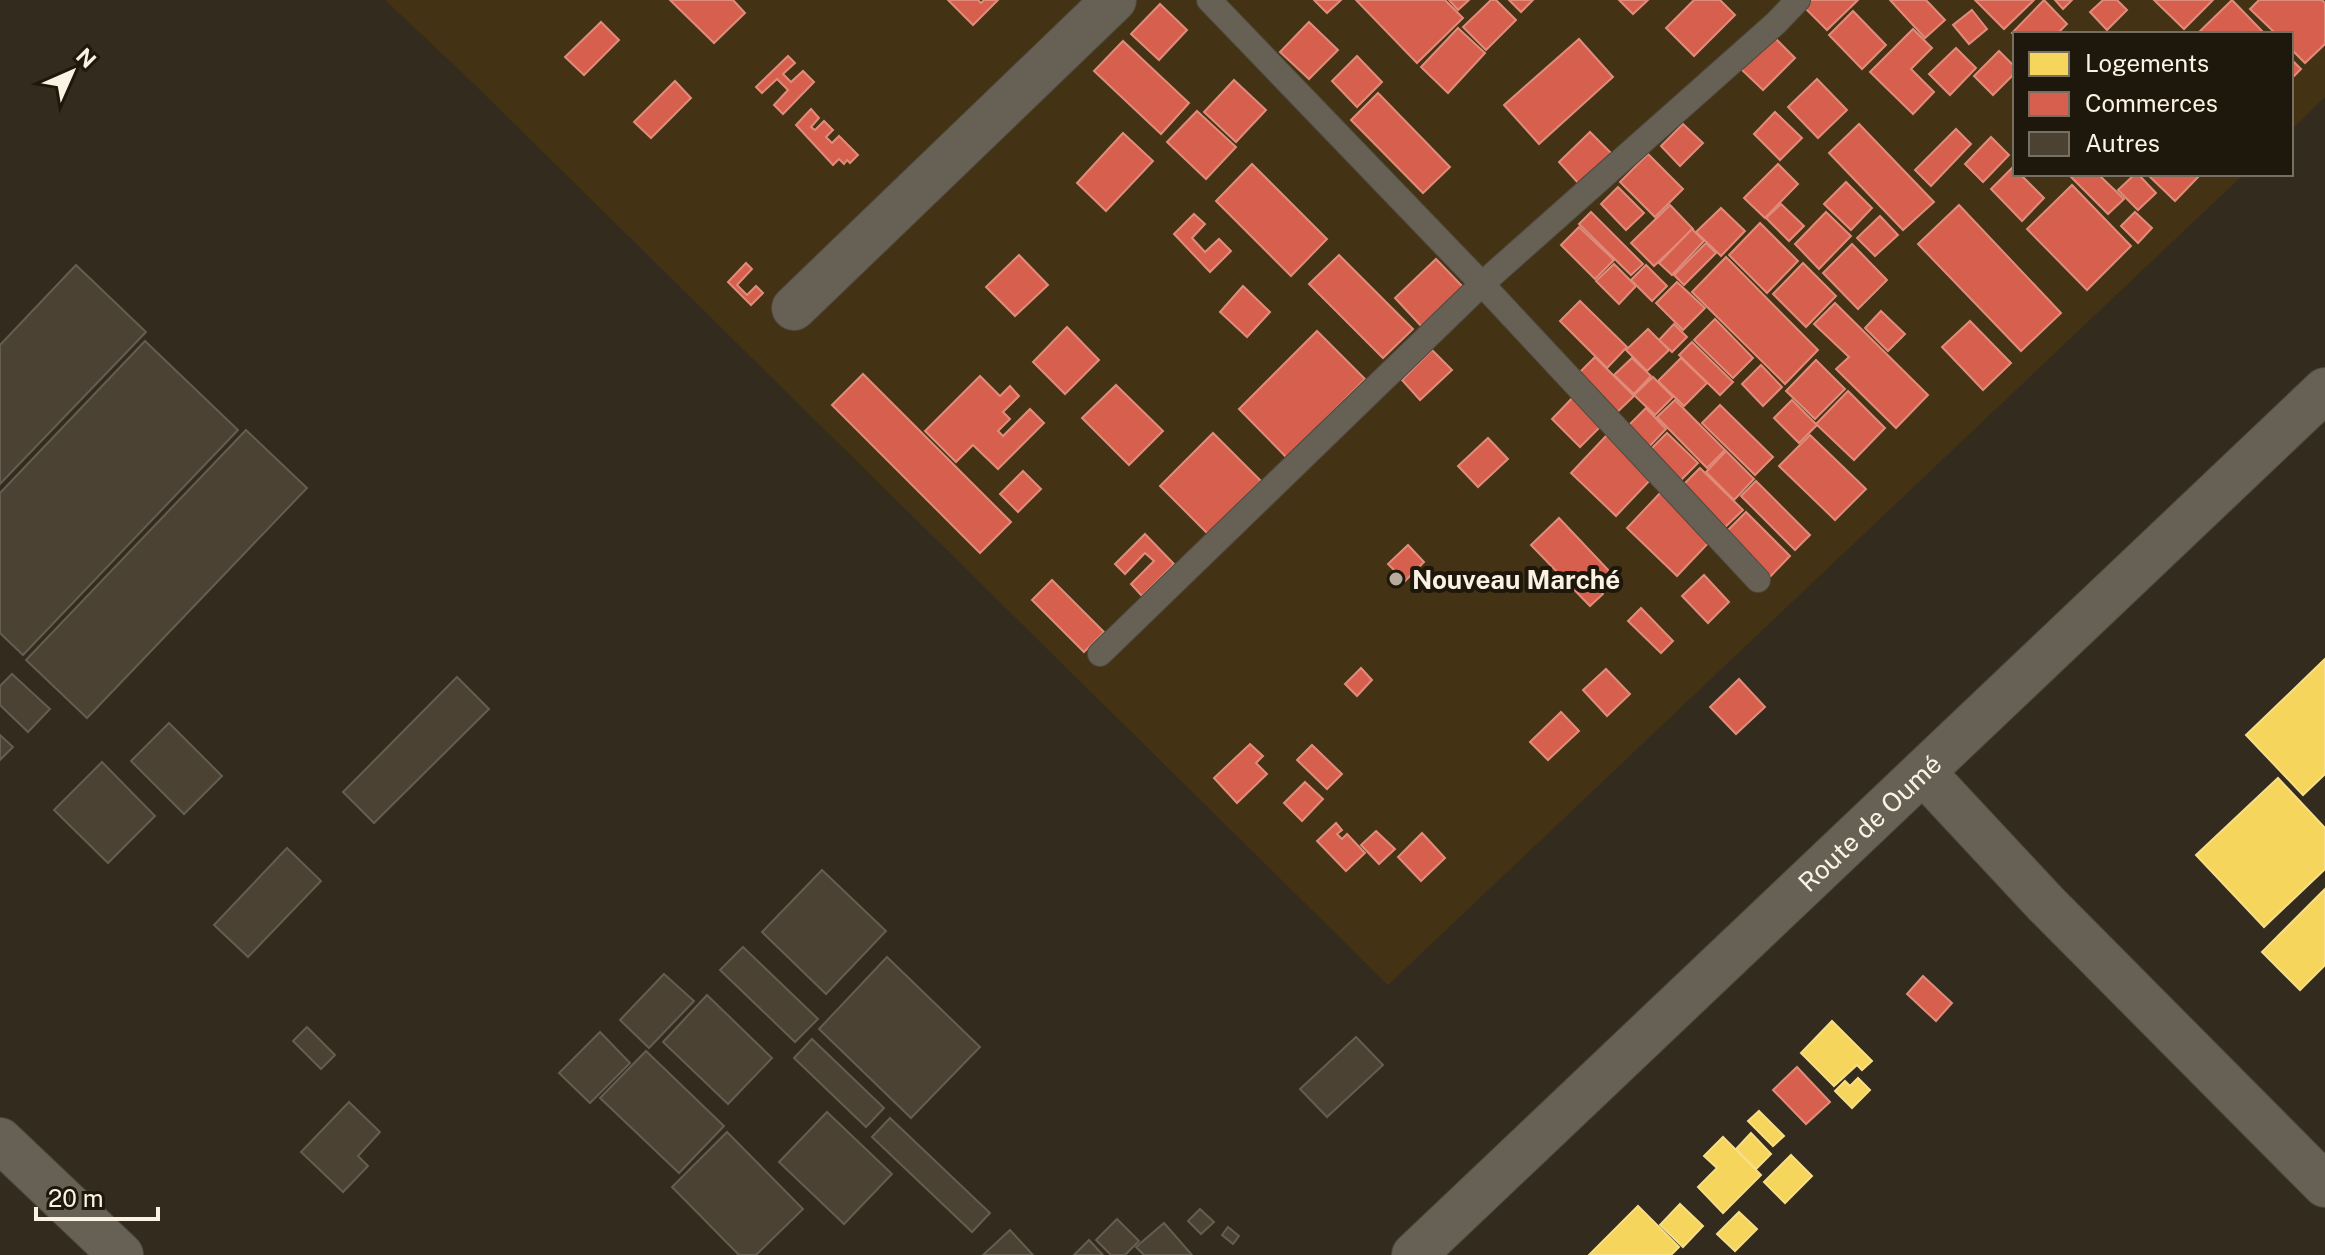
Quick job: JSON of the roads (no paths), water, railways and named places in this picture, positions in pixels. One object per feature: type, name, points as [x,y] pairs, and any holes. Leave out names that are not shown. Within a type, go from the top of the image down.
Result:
[{"type":"street","points":[[794,308],[1114,0]]},
{"type":"street","name":"Route de Oumé","points":[[1414,1255],[2325,390]]},
{"type":"street","points":[[1923,772],[2046,904],[2325,1185]]},
{"type":"street","points":[[0,1140],[121,1255]]},
{"type":"lane","points":[[1209,0],[1482,284],[1758,580]]},
{"type":"lane","points":[[1100,654],[1482,284],[1776,23],[1798,0]]},
{"type":"place","name":"Nouveau Marché","points":[[1396,579]]}]
